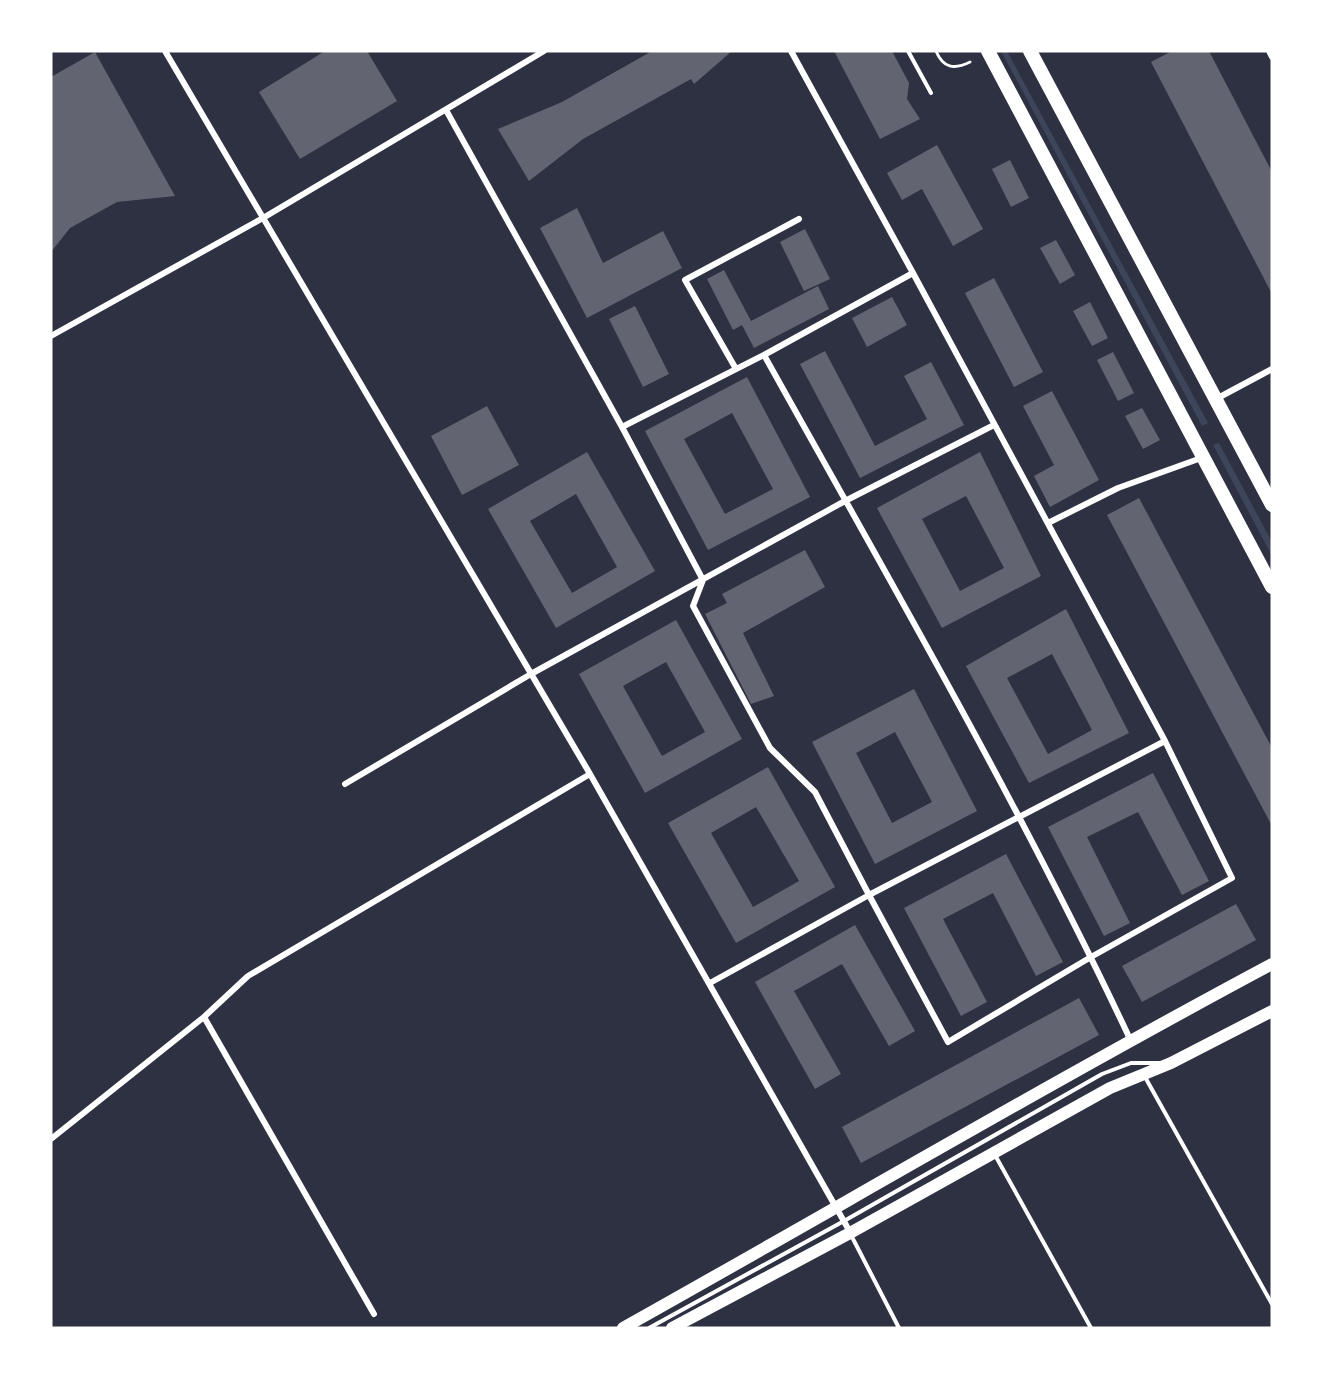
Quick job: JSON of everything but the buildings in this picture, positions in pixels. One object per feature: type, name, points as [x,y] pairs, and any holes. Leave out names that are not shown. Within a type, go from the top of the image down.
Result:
[{"type":"main road","points":[[988,51],[1272,587]]},
{"type":"main road","points":[[1030,51],[1272,505]]},
{"type":"main road","points":[[623,1328],[1130,1039],[1272,964]]},
{"type":"main road","points":[[672,1328],[850,1233],[1110,1088],[1171,1063],[1272,1011]]},
{"type":"street","points":[[165,51],[590,774],[850,1233]]},
{"type":"street","points":[[51,336],[263,218],[544,51]]},
{"type":"street","points":[[446,110],[622,427],[703,580],[693,606],[770,748],[815,792],[948,1042],[1091,957],[1232,878],[1165,741],[792,51]]},
{"type":"street","points":[[1269,51],[1272,57]]},
{"type":"street","points":[[736,369],[685,280],[799,219]]},
{"type":"street","points":[[622,427],[764,355],[913,273]]},
{"type":"street","points":[[764,355],[943,674],[1020,818],[1130,1039]]},
{"type":"street","points":[[1216,399],[1272,369]]},
{"type":"street","points":[[345,784],[531,674],[845,501],[994,425]]},
{"type":"street","points":[[1048,523],[1118,488],[1204,457]]},
{"type":"street","points":[[710,983],[868,895],[1165,741]]},
{"type":"street","points":[[51,1139],[204,1017],[248,975],[590,774]]},
{"type":"street","points":[[204,1017],[374,1314]]},
{"type":"lane","points":[[908,51],[931,93]]},
{"type":"lane","points":[[649,1328],[844,1221],[1101,1074],[1131,1063],[1171,1063]]},
{"type":"lane","points":[[1143,1074],[1272,1304]]},
{"type":"lane","points":[[994,1152],[1091,1328]]},
{"type":"lane","points":[[850,1233],[899,1328]]},
{"type":"path","points":[[936,51],[944,64],[956,68],[970,62]]},
{"type":"shaded area","points":[[1001,51],[1007,51],[1208,423],[1202,426]]},
{"type":"shaded area","points":[[1219,443],[1272,542],[1272,556],[1213,445]]}]
